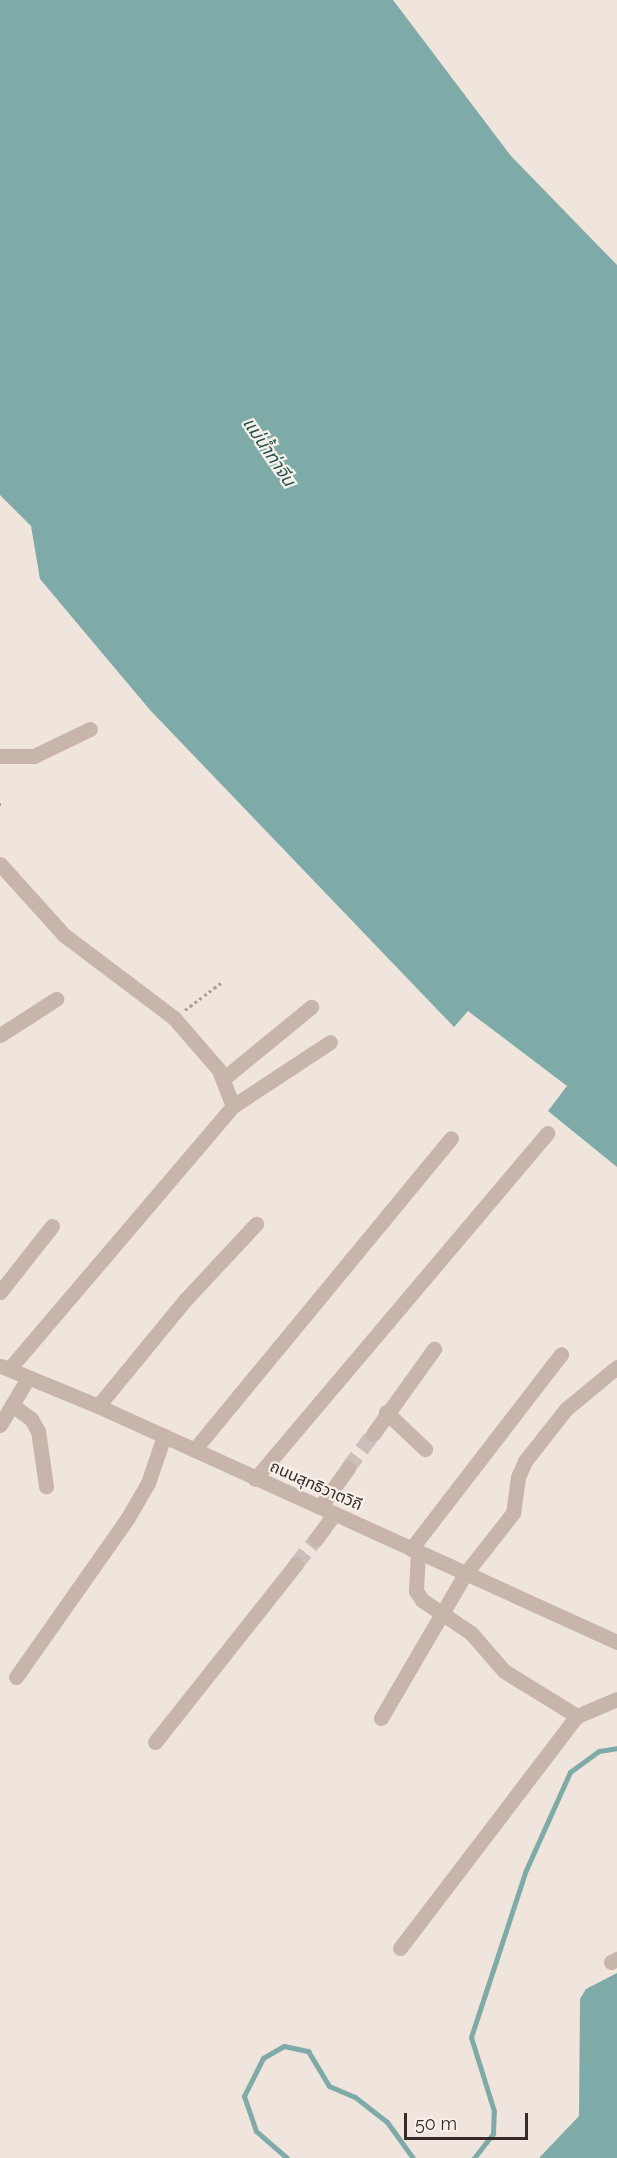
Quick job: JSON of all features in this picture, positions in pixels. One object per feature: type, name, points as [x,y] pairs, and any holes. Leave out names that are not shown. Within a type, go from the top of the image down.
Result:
[{"type":"street","points":[[0,756],[34,756],[90,729]]},
{"type":"street","points":[[0,864],[64,935],[174,1018],[203,1049],[223,1079],[233,1106]]},
{"type":"street","points":[[0,1035],[56,999]]},
{"type":"street","points":[[223,1079],[311,1007]]},
{"type":"street","points":[[5,1367],[233,1106],[330,1042]]},
{"type":"street","points":[[255,1479],[547,1133]]},
{"type":"street","points":[[194,1450],[452,1138]]},
{"type":"street","points":[[98,1406],[186,1299],[256,1224]]},
{"type":"street","points":[[0,1292],[52,1226]]},
{"type":"street","points":[[373,1434],[386,1412],[434,1349]]},
{"type":"street","points":[[561,1354],[414,1550],[416,1591],[422,1600],[471,1633],[504,1671],[577,1716]]},
{"type":"street","name":"ถนนสุทธิวาตวิถี","points":[[5,1367],[98,1406],[617,1642]]},
{"type":"street","points":[[381,1718],[465,1574],[513,1513],[518,1477],[525,1461],[567,1409],[617,1367]]},
{"type":"street","points":[[0,1425],[28,1378]]},
{"type":"street","points":[[12,1405],[31,1419],[38,1431],[46,1486]]},
{"type":"street","points":[[386,1412],[425,1449]]},
{"type":"street","points":[[16,1677],[127,1519],[148,1483],[164,1436]]},
{"type":"street","points":[[316,1539],[327,1510],[348,1468]]},
{"type":"street","points":[[155,1742],[296,1564]]},
{"type":"street","points":[[400,1947],[577,1716],[617,1700]]},
{"type":"path","points":[[174,1018],[222,982]]},
{"type":"water","name":"แม่น้ำท่าจีน","points":[[0,0],[393,0],[511,156],[617,265],[617,1167],[548,1111],[567,1086],[468,1011],[454,1027],[150,710],[40,579],[31,526],[0,495]]},
{"type":"water","points":[[617,1973],[617,2158],[539,2158],[579,2116],[580,1999],[586,1989]]},
{"type":"waterway","points":[[474,2158],[493,2134],[494,2111],[471,2037],[526,1870],[570,1772],[599,1751],[617,1748]]},
{"type":"waterway","points":[[287,2158],[256,2131],[244,2096],[263,2058],[284,2046],[308,2051],[329,2086],[355,2097],[387,2122],[413,2158]]},
{"type":"tunnel","points":[[348,1468],[373,1434]]},
{"type":"tunnel","points":[[296,1564],[316,1539]]}]
